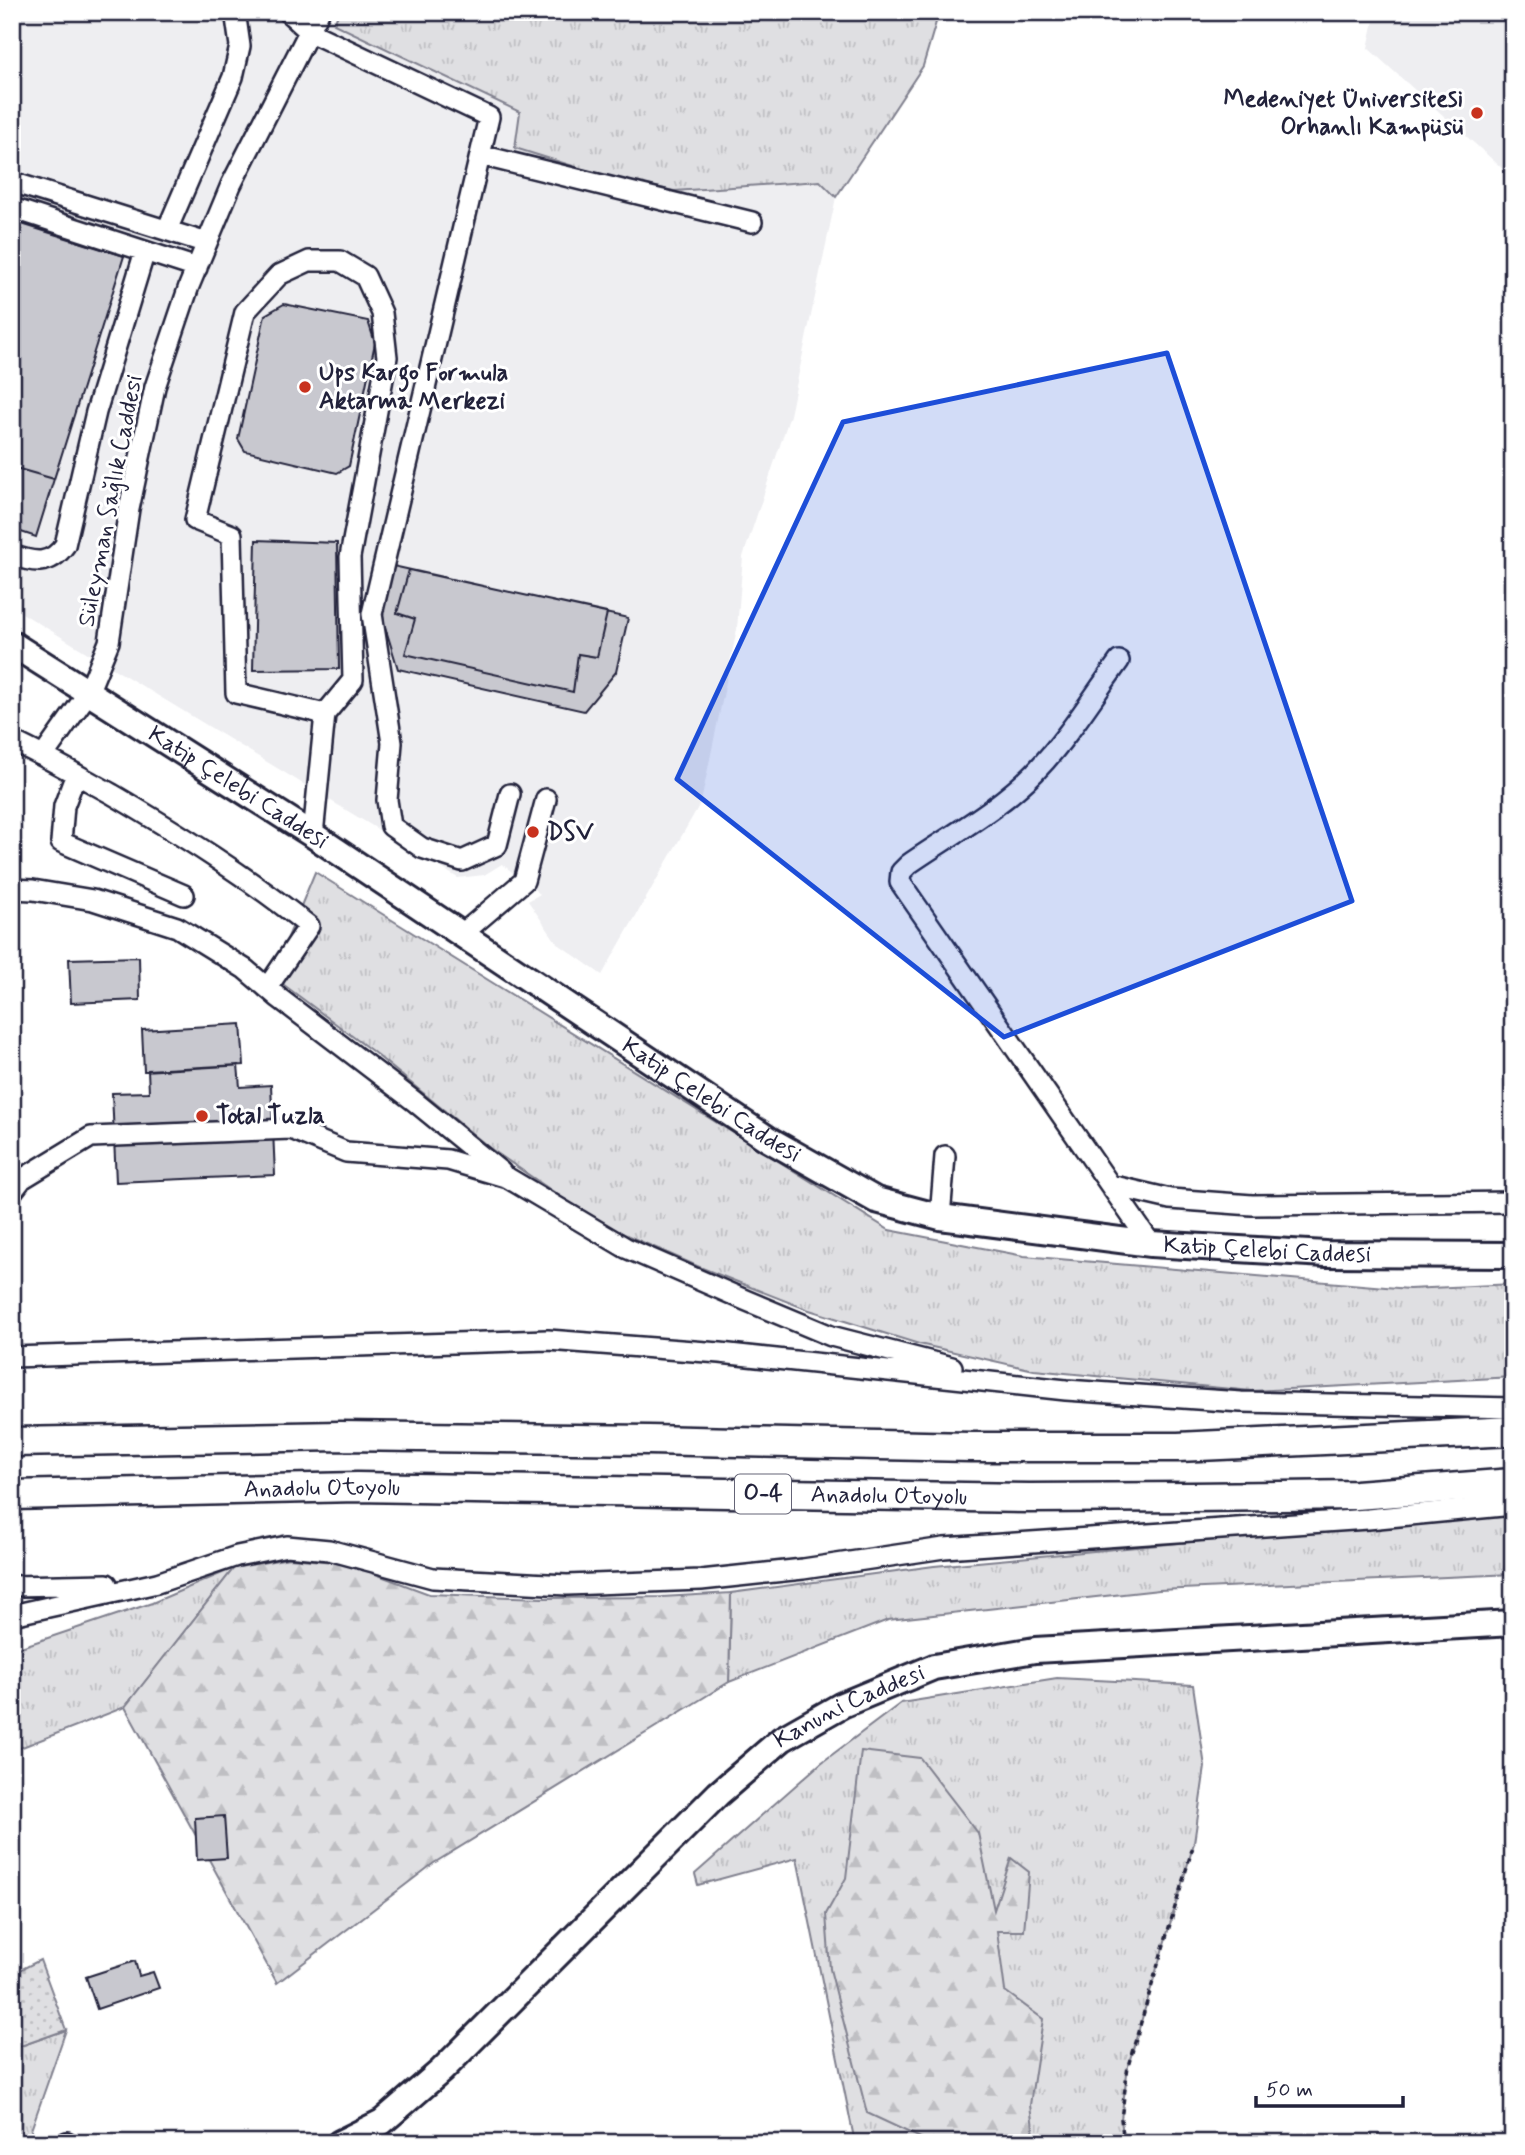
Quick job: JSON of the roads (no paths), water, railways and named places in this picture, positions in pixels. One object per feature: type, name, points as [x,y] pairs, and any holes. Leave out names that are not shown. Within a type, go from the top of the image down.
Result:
[{"type":"highway","name":"Anadolu Otoyolu","points":[[12,1442],[340,1436],[970,1447],[1178,1447],[1513,1431]]},
{"type":"highway","name":"Anadolu Otoyolu","points":[[12,1495],[358,1486],[1030,1498],[1191,1497],[1356,1495],[1513,1483]]},
{"type":"main road","name":"Katip Çelebi Caddesi","points":[[12,644],[313,835],[768,1139],[876,1200],[940,1217],[1151,1244],[1326,1254],[1513,1255]]},
{"type":"main road","name":"Kanuni Caddesi","points":[[340,2143],[382,2122],[441,2071],[718,1794],[782,1739],[842,1705],[934,1667],[1035,1650],[1513,1623]]},
{"type":"street","points":[[167,230],[233,77],[240,46],[233,12]]},
{"type":"street","points":[[288,12],[310,32],[489,117],[372,614],[392,743],[387,800],[391,826],[422,848],[462,861],[497,845],[510,794]]},
{"type":"street","name":"Süleyman Sağlık Caddesi","points":[[44,755],[88,693],[109,642],[129,509],[155,387],[197,268],[232,185],[319,12]]},
{"type":"street","points":[[480,155],[752,222]]},
{"type":"street","points":[[12,182],[207,243]]},
{"type":"street","points":[[12,208],[197,268]]},
{"type":"street","points":[[12,555],[27,561],[44,562],[60,553],[65,545],[96,412],[145,251]]},
{"type":"street","points":[[313,835],[325,714],[353,680],[350,557],[387,357],[382,313],[365,276],[341,261],[309,261],[279,275],[245,312],[195,520],[232,536],[236,693],[325,714]]},
{"type":"street","points":[[1119,661],[1054,751],[1033,775],[991,808],[909,863],[901,872],[900,882],[1151,1244]]},
{"type":"street","points":[[12,741],[44,755],[171,829],[272,896],[309,926],[267,988]]},
{"type":"street","points":[[76,774],[64,806],[61,842],[184,895]]},
{"type":"street","points":[[463,934],[524,881],[546,799]]},
{"type":"street","points":[[12,889],[93,900],[177,927],[245,969],[508,1178],[626,1248],[831,1336],[928,1363],[1066,1390]]},
{"type":"street","points":[[12,1192],[22,1179],[91,1137],[291,1129],[346,1153],[448,1160],[508,1178]]},
{"type":"street","points":[[940,1217],[945,1156]]},
{"type":"street","points":[[1110,1185],[1170,1199],[1252,1205],[1513,1202]]},
{"type":"street","points":[[12,1357],[548,1340],[720,1353],[1066,1390],[1241,1402],[1513,1408]]},
{"type":"street","points":[[12,1615],[157,1583],[237,1556],[286,1546],[329,1550],[433,1578],[567,1585],[701,1580],[803,1569],[944,1548],[1368,1519],[1513,1506]]},
{"type":"street","points":[[12,1586],[157,1583]]},
{"type":"place","name":"Medeniyet Üniversitesi Orhanlı Kampüsü","points":[[1477,113]]},
{"type":"place","name":"Ups Kargo Formula Aktarma Merkezi","points":[[305,387]]},
{"type":"place","name":"DSV","points":[[533,832]]},
{"type":"place","name":"Total Tuzla","points":[[202,1116]]}]
